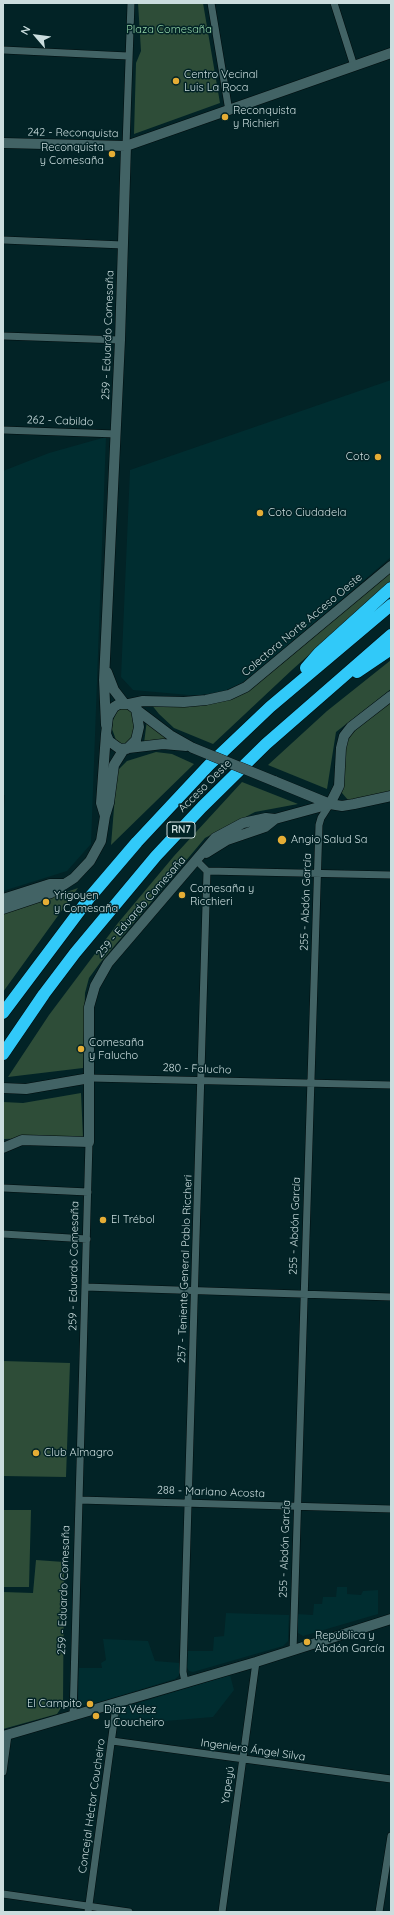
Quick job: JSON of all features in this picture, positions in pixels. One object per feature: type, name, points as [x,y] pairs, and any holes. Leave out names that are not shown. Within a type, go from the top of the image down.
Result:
[{"type":"highway","points":[[270,707],[319,653],[391,588]]},
{"type":"highway","name":"Acceso Oeste","points":[[3,1013],[90,897],[137,842],[209,765],[270,707],[391,605]]},
{"type":"highway","name":"Acceso Oeste","points":[[3,1054],[44,994],[75,953],[156,856],[202,806],[266,744],[391,635]]},
{"type":"highway","points":[[313,702],[391,649]]},
{"type":"street","name":"259 - Eduardo Comesaña","points":[[105,816],[101,803],[106,730],[104,698],[120,340],[128,56],[131,3]]},
{"type":"street","points":[[211,3],[229,111]]},
{"type":"street","points":[[334,3],[354,66]]},
{"type":"street","points":[[3,50],[128,56]]},
{"type":"street","name":"242 - Reconquista","points":[[3,143],[126,146],[391,53]]},
{"type":"street","points":[[3,240],[123,245]]},
{"type":"street","points":[[3,336],[120,340]]},
{"type":"street","name":"262 - Cabildo","points":[[3,430],[116,434]]},
{"type":"street","name":"Colectora Norte Acceso Oeste","points":[[130,705],[149,701],[184,702],[206,700],[229,695],[246,687],[391,566]]},
{"type":"street","name":"259 - Eduardo Comesaña","points":[[106,668],[112,686],[130,705]]},
{"type":"street","points":[[330,804],[339,786],[341,748],[344,736],[351,727],[391,696]]},
{"type":"street","points":[[126,749],[136,740],[139,727],[130,705]]},
{"type":"street","points":[[190,747],[163,744],[126,749],[116,747],[109,741],[106,730],[108,717],[114,707],[130,705],[190,747],[330,804],[342,806],[391,796]]},
{"type":"street","name":"259 - Eduardo Comesaña","points":[[3,909],[43,896],[78,874],[90,861],[101,841],[105,816],[109,803],[112,771],[114,765],[126,749]]},
{"type":"street","name":"259 - Eduardo Comesaña","points":[[73,1716],[86,1287],[90,1078],[89,1007],[92,996],[100,975],[108,963],[199,858],[227,840],[265,827],[275,819],[330,804]]},
{"type":"street","name":"255 - Abdón García","points":[[293,1651],[303,1294],[319,826],[321,818],[330,804]]},
{"type":"street","points":[[199,858],[207,871],[318,872],[391,875]]},
{"type":"street","name":"257 - Teniente General Pablo Riccheri","points":[[185,1682],[183,1672],[196,1291],[207,871]]},
{"type":"street","points":[[3,899],[50,884],[64,884]]},
{"type":"street","name":"280 - Falucho","points":[[3,1088],[22,1089],[90,1078],[391,1085]]},
{"type":"street","points":[[3,1148],[22,1140],[89,1142]]},
{"type":"street","points":[[3,1188],[88,1192]]},
{"type":"street","points":[[3,1234],[87,1239]]},
{"type":"street","points":[[86,1287],[391,1297]]},
{"type":"street","name":"288 - Mariano Acosta","points":[[79,1500],[391,1509]]},
{"type":"street","points":[[3,1772],[6,1736],[293,1651],[391,1619]]},
{"type":"street","name":"Yapeyú","points":[[222,1912],[256,1662]]},
{"type":"street","name":"Concejal Héctor Coucheiro","points":[[88,1909],[112,1741],[115,1703]]},
{"type":"street","name":"Ingeniero Ángel Silva","points":[[112,1741],[242,1760],[391,1779]]},
{"type":"street","points":[[379,1912],[391,1836]]},
{"type":"street","points":[[3,1894],[88,1909],[129,1912]]},
{"type":"shaded area","name":"Coto Ciudadela","points":[[391,380],[391,557],[240,686],[224,692],[200,696],[133,690],[121,677],[130,470]]},
{"type":"shaded area","points":[[106,437],[91,844],[67,871],[3,891],[3,821],[5,795],[3,795],[3,471],[49,453]]},
{"type":"shaded area","points":[[337,1587],[347,1587],[347,1594],[361,1595],[363,1591],[378,1590],[378,1614],[303,1636],[298,1633],[296,1614],[313,1615],[314,1604],[322,1604],[323,1597],[336,1597]]},
{"type":"shaded area","points":[[226,1613],[289,1615],[288,1641],[283,1646],[193,1672],[189,1671],[186,1666],[186,1651],[213,1651],[214,1637],[224,1636]]},
{"type":"shaded area","points":[[103,1639],[148,1641],[155,1661],[180,1663],[180,1675],[175,1679],[86,1706],[82,1705],[78,1701],[79,1668],[102,1668],[101,1663],[106,1660]]},
{"type":"shaded area","points":[[230,1675],[234,1690],[213,1717],[118,1725],[120,1711],[125,1707]]},
{"type":"green space","name":"Plaza Comesaña","points":[[138,3],[203,3],[220,103],[134,134],[136,63],[141,51]]},
{"type":"green space","points":[[391,571],[391,582],[293,669],[213,744],[174,728],[151,704],[244,692],[283,663]]},
{"type":"green space","points":[[391,660],[391,689],[336,732],[327,789],[268,765],[327,711]]},
{"type":"green space","points":[[391,702],[391,791],[352,801],[348,800],[342,793],[345,744],[351,734]]},
{"type":"green space","points":[[123,708],[134,711],[135,736],[128,744],[123,745],[116,740],[112,729],[113,720],[118,710]]},
{"type":"green space","points":[[147,720],[173,741],[144,743]]},
{"type":"green space","points":[[156,752],[172,754],[194,764],[111,845],[117,771],[127,761]]},
{"type":"green space","points":[[242,782],[298,804],[255,812],[205,838],[100,963],[89,978],[85,993],[83,1068],[8,1077],[49,1015],[118,923],[174,856]]},
{"type":"green space","points":[[78,888],[3,992],[3,914]]},
{"type":"green space","points":[[81,1093],[83,1137],[3,1139],[3,1102],[23,1103]]},
{"type":"green space","points":[[3,1361],[70,1363],[66,1477],[3,1476]]},
{"type":"green space","points":[[3,1510],[31,1510],[29,1587],[3,1587]]},
{"type":"green space","points":[[36,1560],[64,1562],[63,1705],[57,1714],[3,1729],[3,1592],[33,1593]]},
{"type":"place","name":"Centro Vecinal Luis La Roca","points":[[176,81]]},
{"type":"place","name":"Reconquista y Richieri","points":[[225,117]]},
{"type":"place","name":"Reconquista y Comesaña","points":[[112,154]]},
{"type":"place","name":"Coto","points":[[378,457]]},
{"type":"place","name":"Coto Ciudadela","points":[[260,513]]},
{"type":"place","name":"Angio Salud Sa","points":[[282,840]]},
{"type":"place","name":"Comesaña y Ricchieri","points":[[182,895]]},
{"type":"place","name":"Yrigoyen y Comesaña","points":[[46,902]]},
{"type":"place","name":"Comesaña y Falucho","points":[[81,1049]]},
{"type":"place","name":"El Trébol","points":[[103,1220]]},
{"type":"place","name":"Club Almagro","points":[[36,1453]]},
{"type":"place","name":"República y Abdón García","points":[[307,1642]]},
{"type":"place","name":"El Campito","points":[[90,1704]]},
{"type":"place","name":"Díaz Vélez y Coucheiro","points":[[96,1716]]}]
